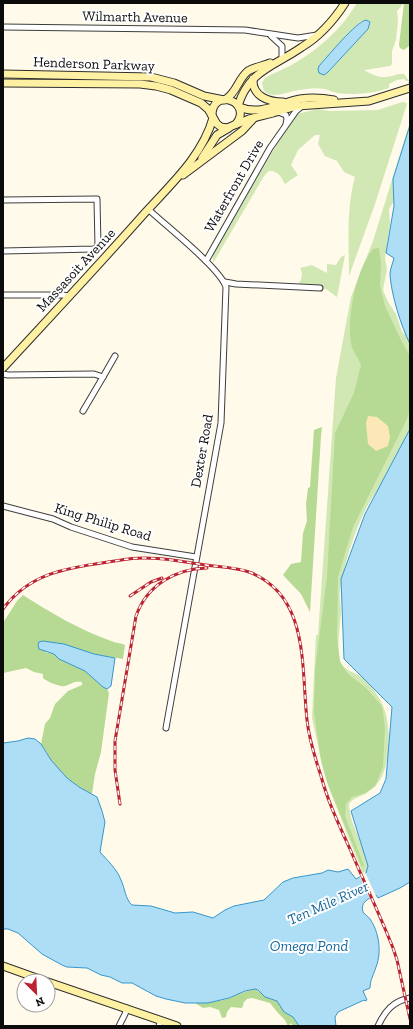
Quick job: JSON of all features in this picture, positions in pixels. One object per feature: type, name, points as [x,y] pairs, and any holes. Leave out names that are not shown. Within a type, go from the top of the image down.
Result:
[{"type":"main road","points":[[233,126],[240,115],[239,107],[244,89],[253,79],[267,68],[303,47],[318,35],[335,17],[345,3]]},
{"type":"main road","points":[[212,117],[215,105],[225,100],[234,92],[248,71],[282,59]]},
{"type":"main road","name":"Henderson Parkway","points":[[6,75],[151,77],[174,83],[204,96],[233,101],[239,107],[248,110],[256,110],[291,101],[315,98],[356,102]]},
{"type":"main road","points":[[253,79],[255,90],[262,98],[273,102],[291,101]]},
{"type":"main road","name":"Henderson Parkway","points":[[3,84],[136,84],[156,86],[175,91],[201,103],[206,107],[219,126],[225,128],[255,117],[305,105],[375,100],[407,89]]},
{"type":"main road","name":"Massasoit Avenue","points":[[3,368],[167,188],[201,147],[212,117]]},
{"type":"main road","points":[[183,175],[242,131],[255,117]]},
{"type":"main road","name":"Massasoit Avenue","points":[[167,188],[202,157],[217,135],[233,126]]},
{"type":"main road","points":[[3,966],[24,973]]},
{"type":"main road","points":[[56,984],[127,1008],[160,1023],[177,1026]]},
{"type":"street","name":"Wilmarth Avenue","points":[[3,27],[245,30],[298,38],[318,35]]},
{"type":"street","points":[[267,34],[281,45],[283,51],[282,59]]},
{"type":"street","name":"Waterfront Drive","points":[[206,261],[268,152],[296,111],[305,105]]},
{"type":"street","points":[[277,112],[286,115],[286,125]]},
{"type":"street","points":[[3,200],[97,199],[98,247],[94,249],[3,250]]},
{"type":"street","points":[[148,210],[206,261],[225,282],[236,284],[320,288]]},
{"type":"street","name":"Dexter Road","points":[[166,728],[221,423],[226,292],[225,282]]},
{"type":"street","points":[[3,295],[69,296]]},
{"type":"street","points":[[83,411],[115,356]]},
{"type":"street","points":[[3,374],[8,376],[94,374],[102,377]]},
{"type":"street","name":"King Philip Road","points":[[3,506],[56,520],[71,527],[132,547],[196,557]]},
{"type":"street","points":[[378,1026],[390,1006],[401,1000],[410,998]]},
{"type":"street","points":[[119,1026],[127,1008]]},
{"type":"green space","points":[[357,3],[404,3],[397,11],[398,21],[396,40],[392,51],[392,64],[390,66],[364,70],[381,77],[404,74],[409,81],[404,79],[397,80],[389,84],[389,88],[363,94],[337,93],[317,88],[275,95],[271,95],[264,91],[262,83],[265,78],[310,54],[336,31]],"holes":[[[361,21],[368,29],[328,72],[319,66]]]},
{"type":"green space","points":[[404,3],[410,3],[410,45],[404,50],[400,48],[399,45]]},
{"type":"green space","points":[[402,102],[407,103],[406,107],[375,204],[349,276],[349,214],[355,177],[344,172],[337,161],[325,156],[318,144],[320,135],[315,135],[298,150],[291,165],[298,175],[285,184],[279,174],[275,172],[269,171],[264,176],[213,263],[213,255],[271,154],[297,114],[318,109],[329,111],[378,110]]},
{"type":"green space","points":[[410,122],[410,134],[394,201],[389,209],[390,224],[385,258],[387,269],[383,290],[388,302],[396,314],[402,332],[405,335],[392,288],[410,283],[410,461],[380,487],[367,506],[352,542],[345,566],[340,594],[341,612],[339,652],[341,663],[345,668],[361,677],[376,693],[385,711],[389,731],[387,759],[380,780],[373,789],[352,800],[349,805],[351,819],[367,859],[367,872],[363,874],[330,791],[323,769],[312,718],[316,635],[318,635],[336,378],[351,297],[373,241]]},
{"type":"green space","points":[[379,248],[381,262],[380,286],[385,306],[410,356],[410,408],[407,419],[353,527],[338,577],[337,638],[340,662],[348,674],[366,688],[382,706],[385,727],[383,767],[375,786],[365,793],[352,797],[346,804],[345,816],[364,866],[362,867],[327,782],[321,760],[314,713],[315,670],[327,577],[335,433],[354,393],[361,365],[351,343],[350,320],[354,294],[362,268],[373,249]]},
{"type":"green space","points":[[345,255],[337,297],[326,289],[298,285],[302,275],[300,268],[312,265],[327,273],[327,264],[336,265],[341,257]]},
{"type":"green space","points":[[322,427],[310,612],[301,594],[283,575],[291,564],[301,562],[303,533],[307,521],[306,504],[308,488],[310,487],[314,430]]},
{"type":"green space","points":[[23,595],[55,615],[99,637],[125,645],[123,659],[94,654],[75,648],[44,652],[54,654],[59,659],[85,671],[107,689],[109,693],[101,752],[95,774],[92,794],[75,784],[64,775],[51,760],[41,744],[45,724],[50,718],[55,704],[68,691],[82,685],[82,682],[74,682],[65,686],[60,686],[45,680],[43,678],[43,674],[26,668],[3,673],[3,623],[17,601]]},
{"type":"green space","points":[[255,989],[268,998],[277,1001],[284,1012],[293,1017],[299,1026],[293,1026],[291,1023],[288,1026],[285,1020],[270,1003],[252,998],[247,999],[244,1002],[242,1008],[231,1007],[227,1012],[226,1017],[222,1018],[219,1010],[210,1007],[203,1008],[195,1003],[222,1000]]},
{"type":"sand","points":[[368,416],[377,417],[388,426],[390,437],[388,446],[376,451],[368,444],[366,423]]},
{"type":"water","points":[[366,20],[370,22],[368,29],[328,72],[324,75],[319,73],[319,66],[349,33],[361,22]]},
{"type":"water","points":[[410,125],[410,344],[400,319],[392,291],[390,270],[394,258],[386,253],[394,206],[393,179]]},
{"type":"water","name":"Omega Pond","points":[[410,429],[410,882],[378,898],[376,895],[373,896],[364,903],[362,909],[363,912],[373,924],[379,942],[378,961],[371,980],[370,988],[363,991],[367,1000],[338,1012],[335,1017],[336,1026],[299,1026],[293,1017],[284,1012],[277,1001],[265,997],[255,989],[245,991],[229,998],[208,1003],[185,1003],[166,999],[156,996],[132,983],[122,983],[87,968],[67,967],[62,965],[42,954],[18,933],[8,929],[3,929],[3,743],[28,738],[35,739],[41,744],[51,760],[67,778],[97,797],[105,822],[100,852],[117,872],[128,900],[132,905],[151,906],[175,913],[193,912],[213,918],[234,906],[264,900],[283,882],[293,878],[322,873],[328,870],[338,872],[348,869],[356,879],[366,873],[368,866],[351,811],[380,793],[386,779],[392,707],[344,659],[341,579],[365,514]]},
{"type":"water","points":[[43,641],[64,644],[94,654],[115,658],[111,686],[107,689],[103,687],[85,671],[59,659],[54,654],[39,649],[39,642]]},
{"type":"pier","points":[[365,872],[376,896],[370,899],[359,875]]},
{"type":"railway","points":[[3,609],[27,585],[56,572],[88,565],[142,558],[164,559],[244,570],[269,583],[283,598],[293,615],[299,635],[307,720],[314,755],[334,813],[393,948],[410,1019]]},
{"type":"railway","points":[[120,804],[115,770],[115,741],[136,616],[141,605],[155,587],[173,575],[195,569],[207,568]]},
{"type":"railway","points":[[130,596],[151,582],[162,578]]},
{"type":"water label","name":"Ten Mile River","points":[[328,903]]}]
